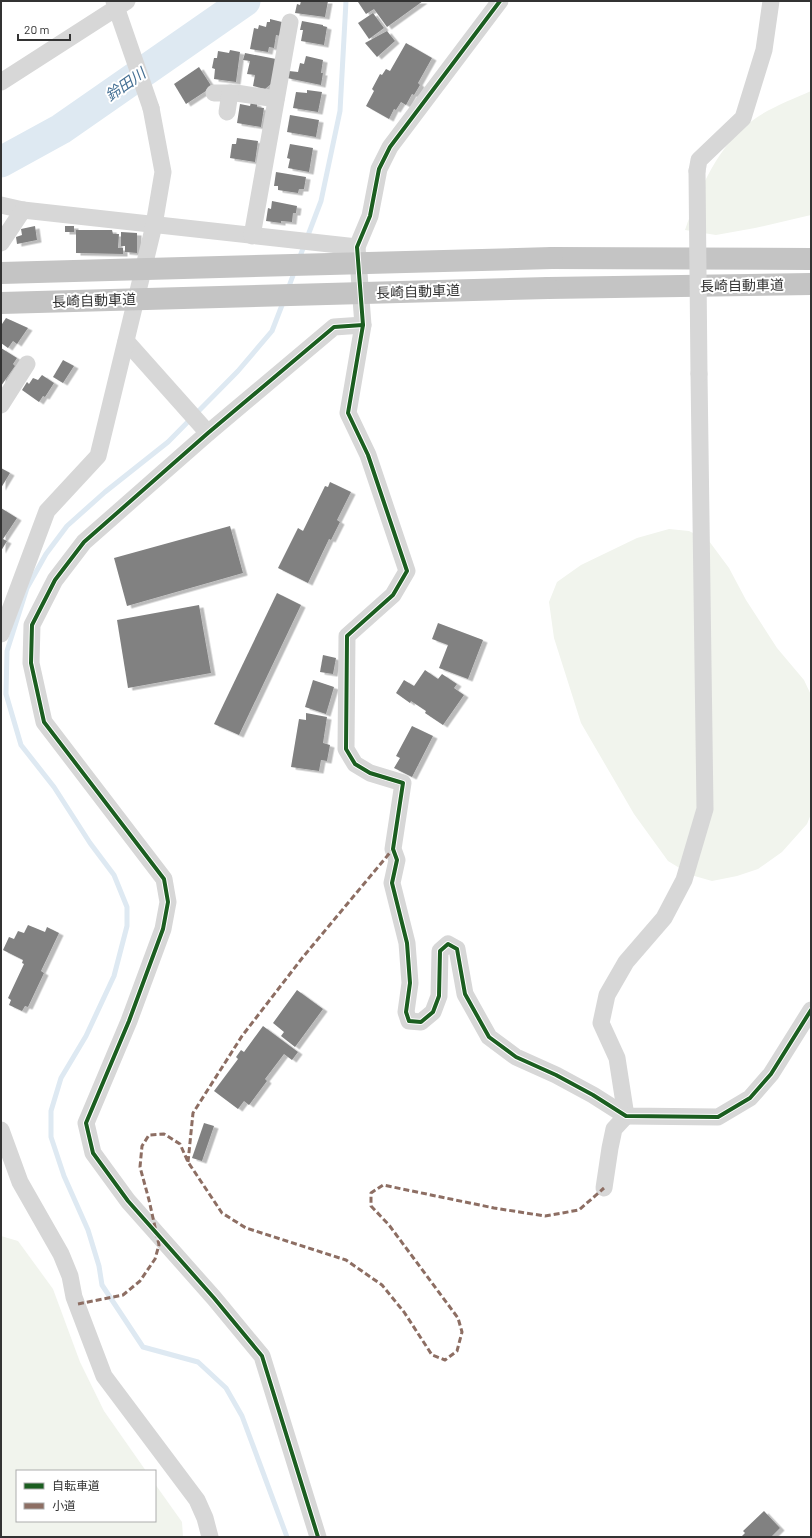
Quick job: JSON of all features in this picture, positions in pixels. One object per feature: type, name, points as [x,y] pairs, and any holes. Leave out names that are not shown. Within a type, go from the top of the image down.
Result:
[{"type":"highway","name":"長崎自動車道","points":[[1,273],[552,258],[811,259]]},
{"type":"highway","name":"長崎自動車道","points":[[1,303],[548,288],[811,284]]},
{"type":"street","points":[[1,634],[47,511],[98,456],[154,225],[163,172],[151,108],[114,1]]},
{"type":"street","points":[[1,82],[127,1]]},
{"type":"street","points":[[500,1],[390,147],[379,169],[370,216],[357,247],[363,325],[348,413],[368,455],[407,571],[393,595],[347,636],[346,749],[354,764],[370,773],[403,783],[393,849],[397,860],[392,882],[407,943],[410,983],[406,1012],[409,1021],[421,1022],[433,1012],[439,996],[440,951],[448,944],[457,949],[464,994],[489,1037],[516,1057],[556,1075],[593,1095],[626,1116],[718,1117],[750,1098],[771,1074],[811,1010]]},
{"type":"street","points":[[626,1116],[617,1058],[601,1022],[607,995],[626,962],[664,918],[684,880],[705,809],[697,171],[699,160],[743,118],[764,50],[771,1]]},
{"type":"street","points":[[252,236],[290,22]]},
{"type":"street","points":[[227,112],[222,93],[276,99]]},
{"type":"street","points":[[1,205],[23,210],[357,247]]},
{"type":"street","points":[[1,243],[23,210]]},
{"type":"street","points":[[318,1537],[262,1356],[214,1298],[128,1201],[93,1153],[86,1123],[129,1021],[152,961],[163,929],[168,902],[164,879],[44,722],[31,663],[32,625],[55,580],[84,542],[204,429],[334,327],[363,325]]},
{"type":"street","points":[[126,341],[204,429]]},
{"type":"street","points":[[1,405],[27,364]]},
{"type":"street","points":[[604,1188],[614,1129],[626,1116]]},
{"type":"street","points":[[1,1130],[20,1182],[61,1254],[70,1276],[74,1297],[104,1376],[197,1500],[205,1518],[210,1537]]},
{"type":"shaded area","points":[[811,91],[811,215],[716,235],[685,230],[704,183],[721,154],[731,141],[762,114]]},
{"type":"shaded area","points":[[669,529],[689,531],[709,541],[729,568],[746,600],[777,648],[804,680],[811,695],[811,814],[807,824],[782,852],[758,869],[737,876],[712,881],[691,875],[668,861],[634,814],[581,723],[554,638],[549,602],[557,582],[581,565],[637,538]]},
{"type":"shaded area","points":[[1,1236],[18,1241],[53,1289],[80,1362],[104,1411],[145,1470],[16,1470],[16,1522],[156,1522],[156,1485],[182,1522],[183,1537],[1,1537]]},
{"type":"building","points":[[301,1],[328,1],[325,17],[295,13],[297,4],[300,5]]},
{"type":"building","points":[[423,1],[387,27],[374,9],[366,14],[358,2]]},
{"type":"building","points":[[373,13],[384,28],[369,39],[358,23]]},
{"type":"building","points":[[270,19],[282,22],[280,36],[276,35],[274,48],[269,47],[268,52],[250,49],[254,28],[258,29],[259,25],[266,27],[267,22],[270,22]]},
{"type":"building","points":[[302,21],[327,27],[324,45],[301,41],[303,30],[300,30]]},
{"type":"building","points":[[387,31],[395,41],[377,57],[365,43]]},
{"type":"building","points":[[406,43],[432,58],[418,83],[420,85],[414,95],[412,94],[406,105],[401,102],[396,110],[394,109],[389,119],[366,106],[374,91],[372,89],[380,74],[382,75],[386,69],[390,71]]},
{"type":"building","points":[[230,50],[240,52],[236,82],[214,79],[215,69],[212,68],[214,58],[217,58],[218,51],[229,53]]},
{"type":"building","points":[[245,53],[276,59],[271,84],[265,89],[253,86],[255,75],[247,74],[250,61],[243,60]]},
{"type":"building","points":[[306,56],[323,60],[321,85],[287,78],[289,71],[298,72],[300,63],[304,64]]},
{"type":"building","points":[[199,67],[212,87],[186,104],[174,84]]},
{"type":"building","points":[[307,90],[322,92],[318,112],[293,108],[296,92],[307,93]]},
{"type":"building","points":[[251,102],[257,104],[257,107],[264,108],[261,127],[237,123],[240,104],[250,106]]},
{"type":"building","points":[[290,115],[319,120],[316,137],[287,132]]},
{"type":"building","points":[[237,138],[258,141],[255,162],[230,158],[232,144],[236,144]]},
{"type":"building","points":[[290,144],[313,148],[309,172],[288,168],[290,159],[287,158]]},
{"type":"building","points":[[276,172],[306,177],[304,189],[299,189],[298,193],[278,190],[278,186],[274,186]]},
{"type":"building","points":[[272,201],[297,206],[296,213],[293,213],[292,222],[281,221],[281,223],[266,221],[268,208],[271,209]]},
{"type":"building","points":[[35,226],[37,240],[17,244],[16,237],[22,235],[21,229]]},
{"type":"building","points":[[65,226],[74,226],[74,232],[65,232]]},
{"type":"building","points":[[76,230],[112,230],[113,234],[119,234],[118,248],[123,248],[123,254],[76,253]]},
{"type":"building","points":[[121,232],[137,233],[137,253],[125,252],[125,246],[121,246]]},
{"type":"building","points":[[6,318],[28,328],[17,344],[13,341],[8,348],[1,343],[1,323],[2,324]]},
{"type":"building","points":[[1,348],[17,358],[13,364],[15,366],[1,386]]},
{"type":"building","points":[[63,360],[74,366],[63,383],[53,377]]},
{"type":"building","points":[[42,375],[54,383],[45,397],[43,396],[39,402],[22,390],[27,382],[29,384],[33,378],[38,380]]},
{"type":"building","points":[[1,468],[10,473],[1,488]]},
{"type":"building","points":[[330,482],[351,492],[337,520],[340,522],[331,540],[329,539],[308,583],[278,568],[298,528],[303,531],[325,486],[328,487]]},
{"type":"building","points":[[1,508],[17,518],[3,539],[7,541],[1,551]]},
{"type":"building","points":[[230,526],[243,573],[127,606],[114,558]]},
{"type":"building","points":[[277,593],[301,605],[239,735],[214,724]]},
{"type":"building","points":[[199,605],[211,673],[128,688],[117,620]]},
{"type":"building","points":[[438,623],[483,640],[468,679],[439,668],[448,645],[432,639]]},
{"type":"building","points":[[323,655],[336,658],[333,674],[320,672]]},
{"type":"building","points":[[425,670],[438,679],[442,674],[457,684],[454,688],[464,695],[443,725],[425,713],[426,711],[411,701],[410,703],[396,693],[404,680],[414,686]]},
{"type":"building","points":[[313,680],[334,687],[326,714],[305,707]]},
{"type":"building","points":[[306,713],[327,717],[323,743],[330,745],[327,761],[321,760],[319,771],[291,767],[299,719],[306,720]]},
{"type":"building","points":[[412,726],[433,736],[412,777],[394,768],[400,758],[396,756]]},
{"type":"building","points":[[28,925],[45,932],[47,927],[59,933],[41,971],[44,973],[28,1007],[25,1006],[22,1011],[9,1005],[11,1000],[8,998],[24,964],[22,963],[23,960],[3,950],[9,937],[14,939],[18,931],[24,933]]},
{"type":"building","points":[[297,990],[323,1009],[295,1047],[281,1036],[284,1032],[273,1023]]},
{"type":"building","points":[[263,1026],[298,1052],[292,1060],[284,1054],[265,1079],[267,1081],[249,1105],[244,1101],[238,1109],[214,1091],[238,1059],[236,1057],[241,1050],[244,1052]]},
{"type":"building","points":[[204,1123],[214,1126],[202,1161],[192,1158]]},
{"type":"building","points":[[764,1511],[780,1528],[771,1537],[741,1537],[745,1533],[743,1531]]},
{"type":"waterway","name":"鈴田川","points":[[1,162],[61,129],[245,1]]},
{"type":"waterway","points":[[299,259],[321,201],[340,111],[346,1]]},
{"type":"waterway","points":[[288,289],[295,270]]},
{"type":"waterway","points":[[284,300],[272,331],[238,371],[168,442],[105,492],[67,526],[46,554],[27,588],[7,651],[6,694],[21,745],[54,787],[90,843],[114,875],[127,907],[127,926],[114,976],[86,1036],[61,1078],[51,1111],[51,1137],[64,1176],[88,1230],[99,1266],[102,1285],[143,1347],[198,1362],[226,1388],[242,1416],[287,1537]]},
{"type":"marked path","points":[[188,1162],[193,1113],[242,1036],[303,957],[393,849]]},
{"type":"marked path","points":[[78,1304],[123,1295],[140,1281],[155,1259],[159,1245],[140,1167],[142,1146],[149,1135],[164,1134],[180,1144],[188,1162],[222,1213],[246,1228],[346,1260],[382,1285],[404,1312],[432,1355],[445,1360],[457,1351],[462,1332],[458,1318],[389,1225],[371,1206],[371,1193],[383,1185],[494,1208],[545,1216],[579,1210],[604,1188]]},
{"type":"cycle path","points":[[500,1],[390,147],[379,169],[370,216],[357,247],[363,325],[348,413],[368,455],[407,571],[393,595],[347,636],[346,749],[355,764],[370,773],[403,783],[393,849],[397,860],[392,883],[407,943],[410,983],[406,1012],[409,1021],[421,1022],[433,1012],[439,996],[440,951],[448,944],[457,949],[465,994],[489,1037],[516,1057],[556,1075],[593,1095],[626,1116],[718,1117],[750,1098],[771,1074],[811,1010]]},
{"type":"cycle path","points":[[318,1537],[262,1356],[214,1298],[128,1201],[93,1153],[86,1123],[129,1021],[163,929],[168,902],[164,879],[44,722],[31,663],[32,625],[55,580],[84,542],[208,433],[334,327],[363,325]]}]
